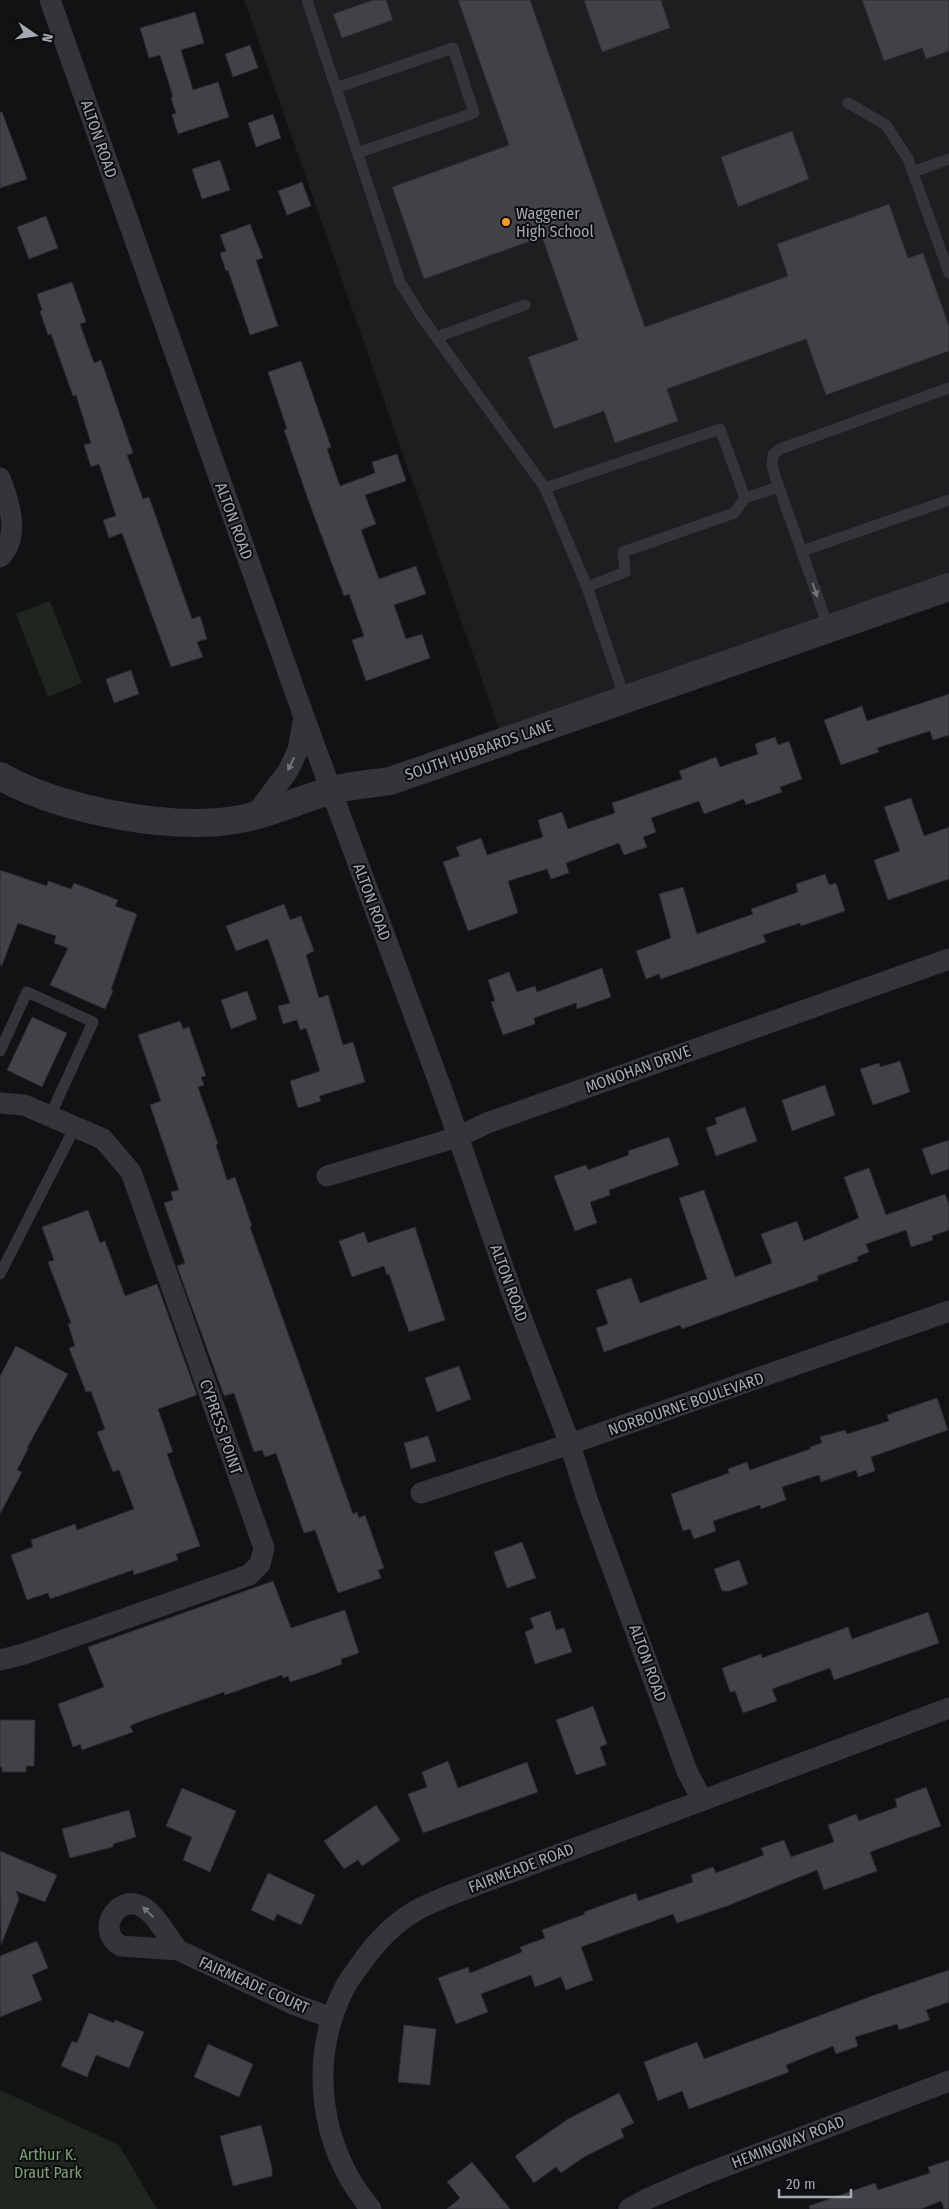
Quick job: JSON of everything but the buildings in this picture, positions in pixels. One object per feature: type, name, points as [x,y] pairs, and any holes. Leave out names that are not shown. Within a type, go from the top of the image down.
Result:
[{"type":"street","name":"ALTON ROAD","points":[[50,0],[304,717],[458,1137],[512,1293],[570,1444],[587,1499],[687,1771],[702,1800]]},
{"type":"street","points":[[0,478],[9,501],[12,520],[10,538],[0,557]]},
{"type":"street","name":"SOUTH HUBBARDS LANE","points":[[0,776],[59,801],[130,817],[172,822],[214,823],[255,815],[332,790],[390,781],[949,587]]},
{"type":"street","points":[[255,815],[288,771],[298,750],[304,717]]},
{"type":"street","name":"MONOHAN DRIVE","points":[[327,1176],[458,1137],[487,1123],[949,959]]},
{"type":"street","name":"CYPRESS POINT","points":[[0,1103],[24,1105],[103,1139],[131,1172],[264,1548],[260,1564],[248,1575],[24,1654],[0,1660]]},
{"type":"street","name":"NORBOURNE BOULEVARD","points":[[421,1494],[570,1444],[949,1311]]},
{"type":"street","name":"FAIRMEADE ROAD","points":[[371,2209],[348,2177],[329,2129],[322,2082],[327,2034],[343,1989],[372,1948],[390,1929],[417,1910],[445,1897],[949,1708]]},
{"type":"street","name":"FAIRMEADE COURT","points":[[178,1950],[293,2004],[332,2018]]},
{"type":"street","name":"HEMINGWAY ROAD","points":[[629,2209],[647,2198],[700,2176],[949,2081]]},
{"type":"lane","points":[[307,0],[400,282],[421,316],[545,488],[587,587],[625,699]]},
{"type":"lane","points":[[336,88],[453,48],[474,113],[358,153]]},
{"type":"lane","points":[[848,103],[886,125],[908,159],[949,273]]},
{"type":"lane","points":[[913,172],[949,159]]},
{"type":"lane","points":[[437,337],[524,305]]},
{"type":"lane","points":[[829,629],[772,465],[774,455],[777,451],[949,388]]},
{"type":"lane","points":[[545,488],[720,429],[745,498]]},
{"type":"lane","points":[[587,587],[625,572],[623,552],[734,513],[745,498],[779,487]]},
{"type":"lane","points":[[802,551],[949,500]]},
{"type":"lane","points":[[0,1051],[27,992],[93,1022],[50,1116]]},
{"type":"lane","points":[[0,1274],[75,1127]]},
{"type":"shaded area","points":[[244,0],[949,0],[949,573],[500,732]]},
{"type":"green space","points":[[50,601],[82,683],[48,697],[16,614]]},
{"type":"green space","name":"Arthur K. Draut Park","points":[[0,2090],[119,2145],[157,2209],[0,2209]]},
{"type":"place","name":"Waggener High School","points":[[506,222]]}]
